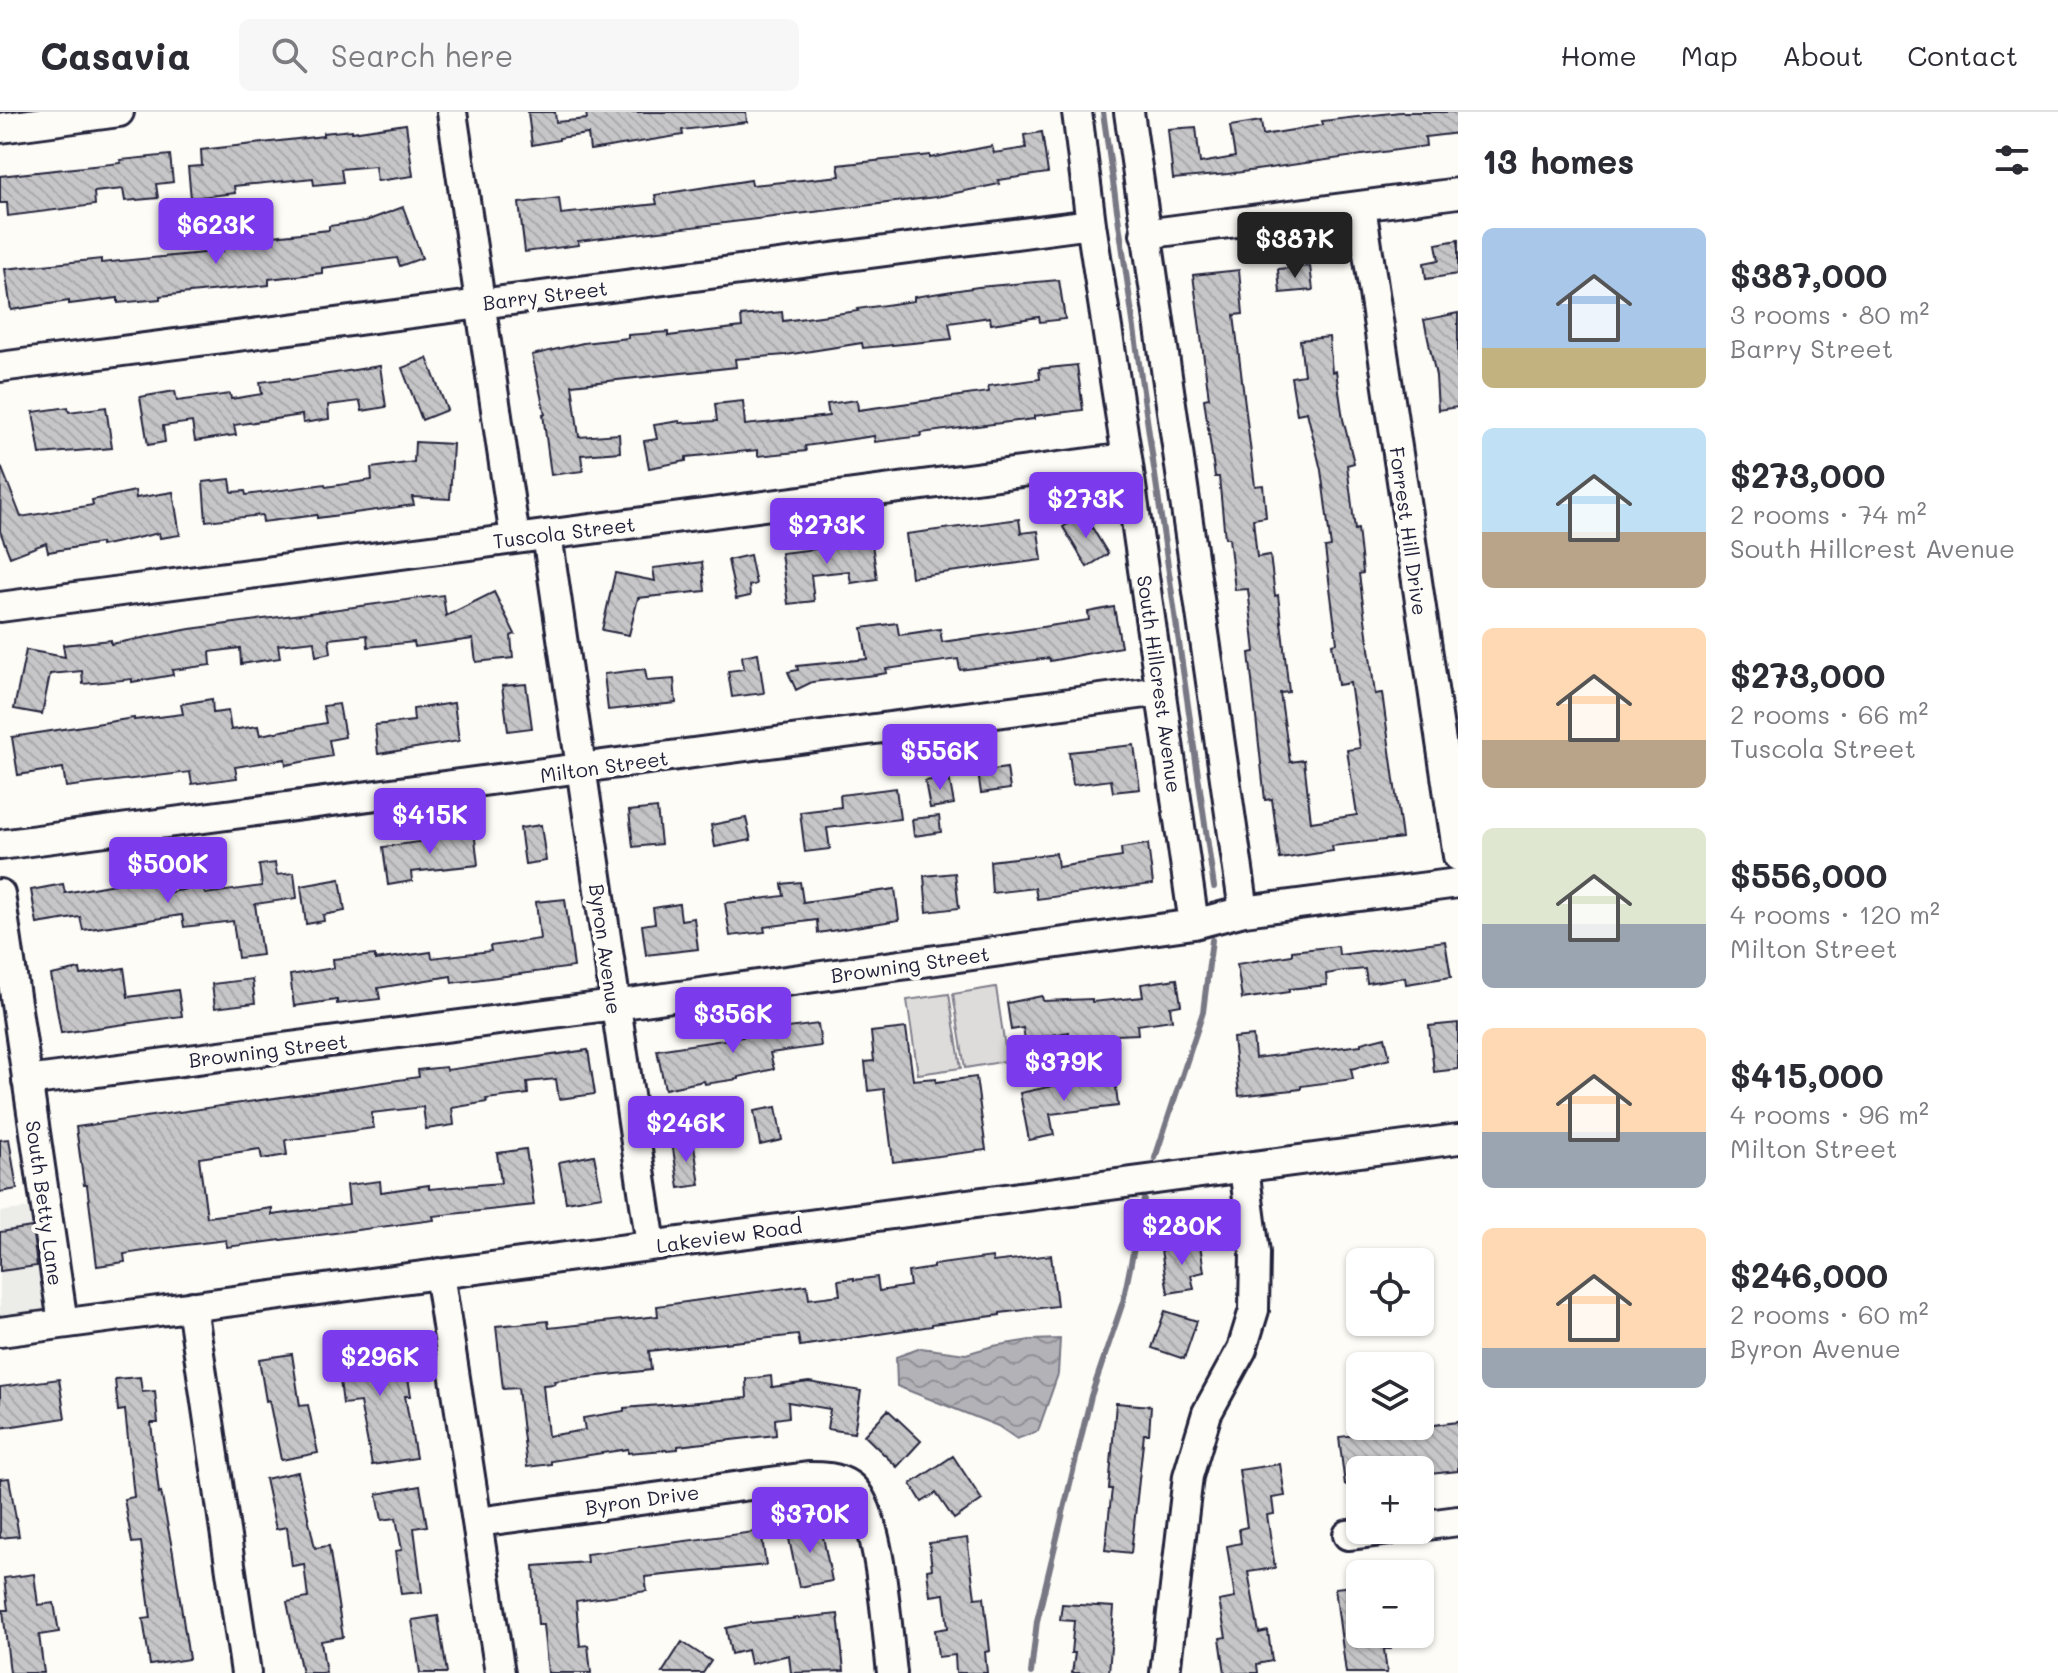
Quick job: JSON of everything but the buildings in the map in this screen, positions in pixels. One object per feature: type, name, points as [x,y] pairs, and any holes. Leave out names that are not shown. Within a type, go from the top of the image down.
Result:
[{"type":"street","points":[[0,128],[119,112]]},
{"type":"street","points":[[452,112],[515,538]]},
{"type":"street","name":"South Hillcrest Avenue","points":[[1077,112],[1194,924]]},
{"type":"street","points":[[1129,112],[1244,911]]},
{"type":"street","points":[[1145,234],[1458,193]]},
{"type":"street","name":"Forrest Hill Drive","points":[[1361,206],[1458,856]]},
{"type":"street","name":"Barry Street","points":[[0,367],[1091,224]]},
{"type":"street","name":"Tuscola Street","points":[[0,607],[1127,458]]},
{"type":"street","name":"Byron Avenue","points":[[547,535],[651,1245]]},
{"type":"street","name":"Milton Street","points":[[0,845],[1161,691]]},
{"type":"street","name":"Browning Street","points":[[27,1081],[615,1005],[1194,924],[1244,911],[1458,883]]},
{"type":"street","name":"South Betty Lane","points":[[0,894],[63,1323]]},
{"type":"street","name":"Lakeview Road","points":[[0,1332],[1458,1139]]},
{"type":"street","points":[[1165,1673],[1188,1476],[1207,1413],[1242,1349],[1254,1310],[1255,1253],[1244,1168]]},
{"type":"street","points":[[439,1273],[500,1673]]},
{"type":"street","points":[[192,1306],[246,1673]]},
{"type":"street","name":"Byron Drive","points":[[478,1522],[808,1477],[832,1478],[851,1487],[864,1502],[873,1527],[892,1673]]},
{"type":"street","points":[[1434,1524],[1458,1521]]},
{"type":"shaded area","points":[[996,987],[1007,1061],[965,1068],[953,994]]},
{"type":"shaded area","points":[[949,994],[961,1068],[918,1074],[907,1000]]},
{"type":"shaded area","points":[[36,1207],[51,1313],[0,1320],[0,1212]]},
{"type":"water","points":[[1060,1339],[1058,1374],[1038,1431],[1017,1439],[998,1426],[897,1386],[896,1357],[921,1348],[966,1354],[1030,1340]]},
{"type":"waterway","points":[[1103,112],[1214,887]]},
{"type":"waterway","points":[[1155,1158],[1203,1012],[1212,940]]},
{"type":"waterway","points":[[1031,1673],[1037,1621],[1091,1396],[1123,1302],[1144,1199]]}]
